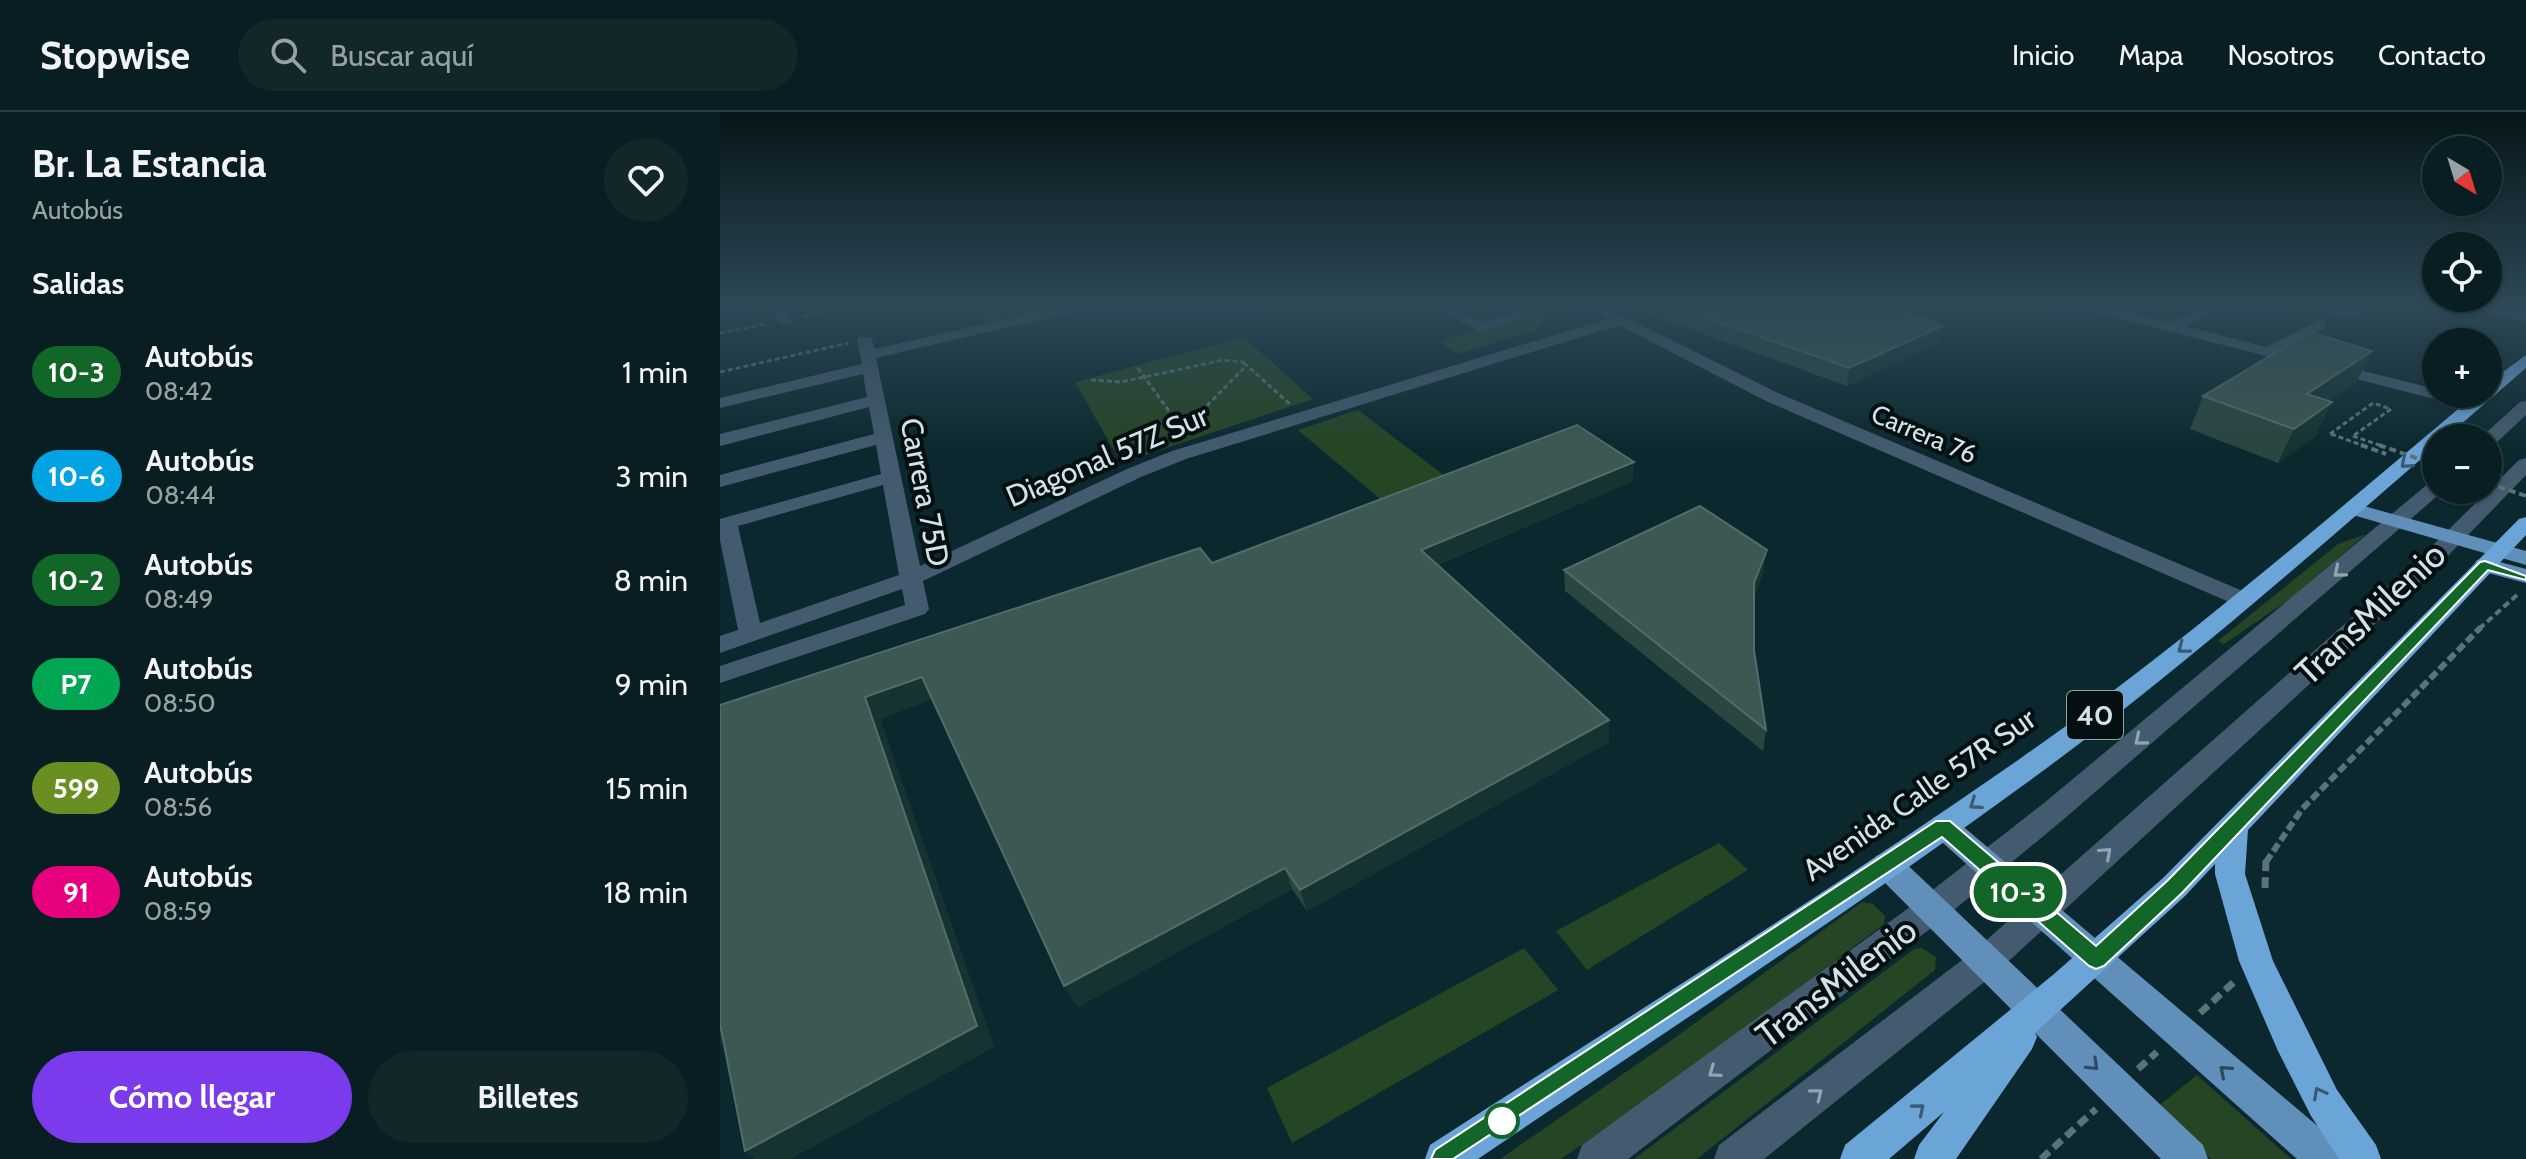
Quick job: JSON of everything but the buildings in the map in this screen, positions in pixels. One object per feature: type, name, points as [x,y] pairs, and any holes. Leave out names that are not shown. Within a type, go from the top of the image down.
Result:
[{"type":"highway","name":"Avenida Calle 57R Sur","points":[[2502,381],[2526,360]]},
{"type":"highway","name":"Avenida Calle 57R Sur","points":[[1444,1159],[1887,865],[2033,764],[2244,600],[2470,408]]},
{"type":"highway","points":[[1859,1159],[2037,1011],[2174,887],[2526,523]]},
{"type":"highway","points":[[2233,826],[2230,874],[2256,961],[2324,1103],[2362,1159]]},
{"type":"highway","points":[[1933,1159],[2037,1011]]},
{"type":"main road","points":[[2353,509],[2453,537],[2526,576]]},
{"type":"main road","points":[[2493,557],[2526,558]]},
{"type":"main road","points":[[1943,826],[2326,1159]]},
{"type":"main road","points":[[1887,865],[2189,1159]]},
{"type":"street","points":[[720,403],[873,353]]},
{"type":"street","name":"Diagonal 57Z Sur","points":[[720,645],[910,579],[1124,477],[1179,455],[1512,353]]},
{"type":"street","name":"Carrera 76","points":[[1684,353],[1772,397],[2244,600]]},
{"type":"street","points":[[2272,353],[2422,384]]},
{"type":"street","name":"Carrera 75D","points":[[720,675],[917,609],[868,354]]},
{"type":"street","points":[[720,440],[877,400]]},
{"type":"street","points":[[2502,427],[2526,406]]},
{"type":"street","points":[[720,481],[884,437]]},
{"type":"street","name":"TransMilenio","points":[[1733,1159],[1986,961],[2453,537],[2526,464]]},
{"type":"street","points":[[751,635],[724,524],[891,477]]},
{"type":"street","name":"TransMilenio","points":[[1596,1159],[1988,865],[2422,500]]},
{"type":"path","points":[[720,372],[868,354]]},
{"type":"path","points":[[1091,380],[1121,382],[1223,360],[1243,362],[1298,411]]},
{"type":"path","points":[[1171,439],[1183,432],[1243,369],[1243,362]]},
{"type":"path","points":[[1138,368],[1188,438]]},
{"type":"path","points":[[2408,462],[2330,434],[2373,403],[2391,409],[2353,436],[2422,460]]},
{"type":"path","points":[[2502,488],[2526,496]]},
{"type":"path","points":[[2265,893],[2266,860],[2302,809],[2507,601],[2526,594]]},
{"type":"green space","points":[[1184,353],[1262,353],[1313,399],[1121,463],[1075,382]]},
{"type":"green space","points":[[1358,410],[1462,489],[1398,514],[1298,430]]},
{"type":"green space","points":[[2366,534],[2290,599],[2224,644],[2218,641],[2338,544]]},
{"type":"green space","points":[[1719,843],[1748,870],[1587,970],[1556,931]]},
{"type":"green space","points":[[1862,902],[1873,904],[1885,916],[1884,924],[1682,1075],[1561,1159],[1500,1159],[1662,1047]]},
{"type":"green space","points":[[1524,948],[1558,990],[1292,1143],[1267,1088]]},
{"type":"green space","points":[[1922,948],[1936,957],[1935,970],[1697,1159],[1634,1159],[1914,949]]},
{"type":"green space","points":[[2197,1075],[2291,1159],[2211,1159],[2156,1108]]},
{"type":"bus line","name":"10-3","points":[[1444,1159],[1943,826],[2096,959],[2174,887],[2485,565],[2526,576]]}]
